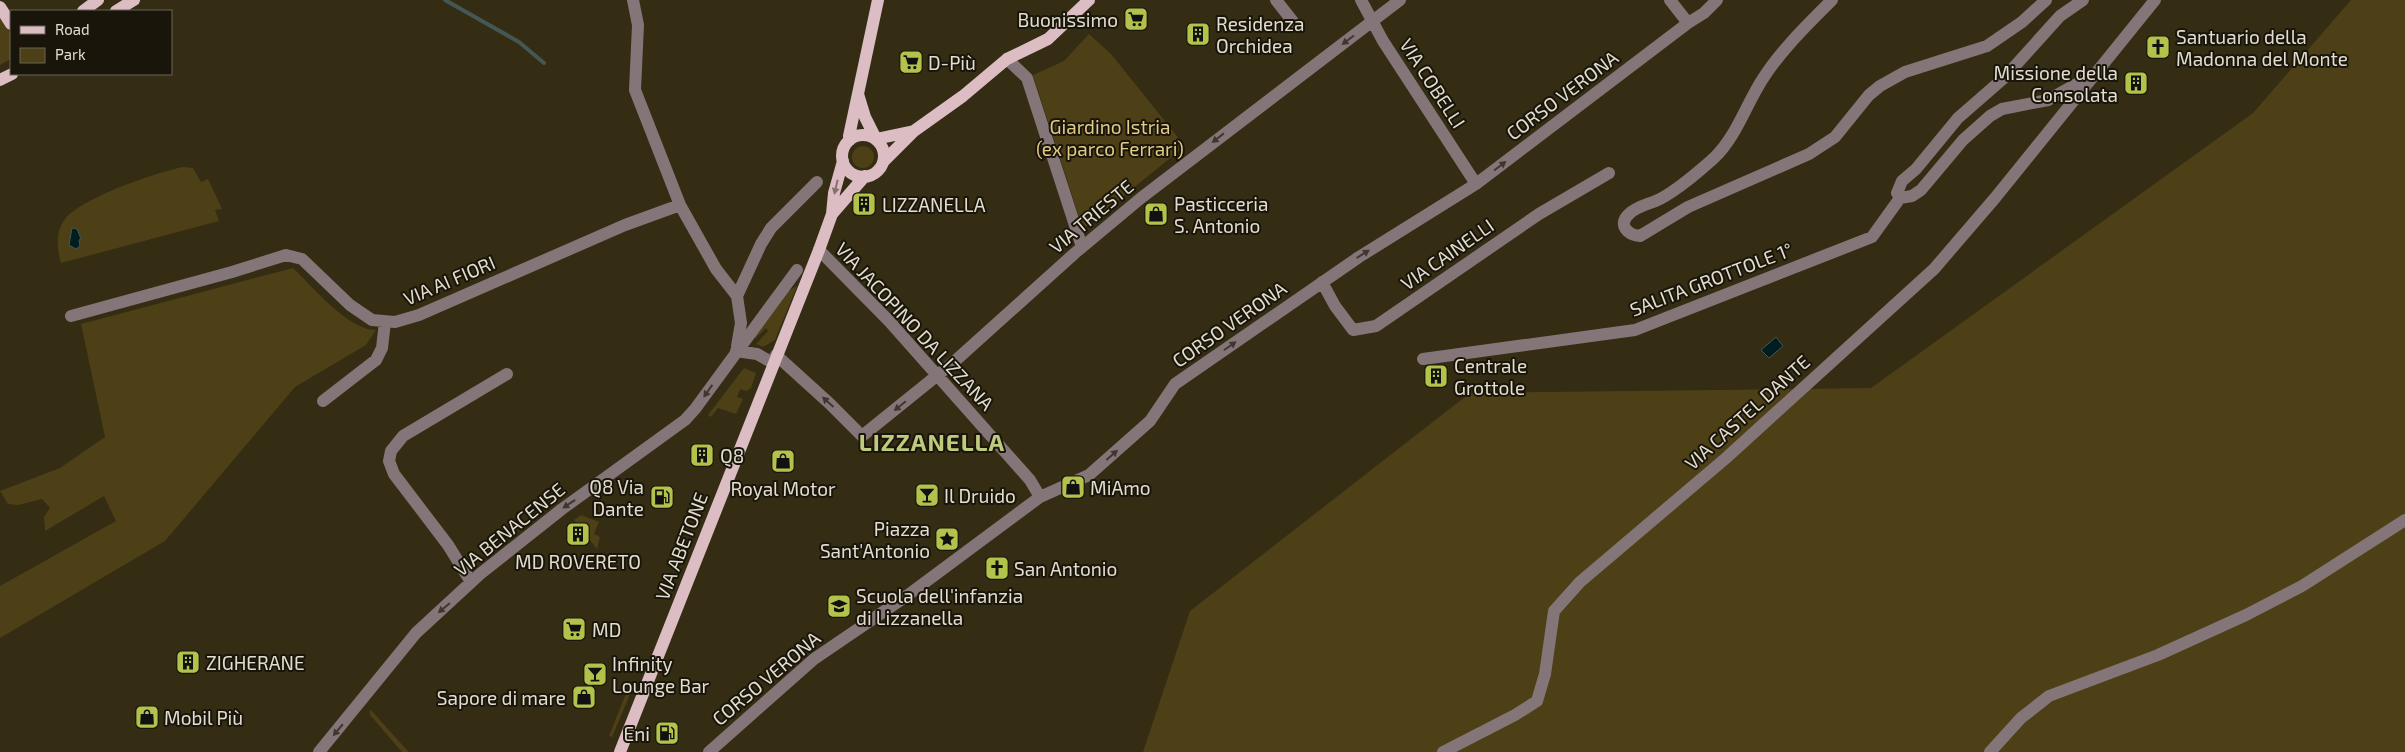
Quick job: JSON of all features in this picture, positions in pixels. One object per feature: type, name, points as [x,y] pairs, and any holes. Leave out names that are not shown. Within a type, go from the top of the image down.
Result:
[{"type":"main road","points":[[84,10],[98,0]]},
{"type":"main road","points":[[118,10],[134,0]]},
{"type":"main road","points":[[850,140],[849,136],[878,0]]},
{"type":"main road","points":[[832,214],[865,176],[877,172],[884,162],[914,131],[963,96],[1006,59],[1048,39],[1089,0]]},
{"type":"main road","points":[[0,7],[10,22]]},
{"type":"main road","points":[[858,94],[865,117],[884,151],[884,162]]},
{"type":"main road","points":[[832,214],[833,198],[843,161],[843,150],[850,140],[862,135],[876,139],[914,131]]},
{"type":"main road","points":[[843,161],[849,171],[865,176]]},
{"type":"main road","name":"VIA ABETONE","points":[[620,752],[832,214]]},
{"type":"street","points":[[633,0],[638,25],[635,90],[680,205],[716,269],[737,296],[742,323],[736,351],[775,359]]},
{"type":"street","points":[[1276,0],[1294,23]]},
{"type":"street","name":"VIA COBELLI","points":[[1361,0],[1383,41],[1476,184]]},
{"type":"street","name":"VIA TRIESTE","points":[[775,359],[829,403],[862,436],[937,375],[1082,247],[1210,145],[1400,0]]},
{"type":"street","points":[[1670,0],[1688,23]]},
{"type":"street","name":"CORSO VERONA","points":[[709,752],[814,659],[908,595],[965,548],[1040,497],[1089,475],[1150,421],[1175,384],[1358,257],[1476,184],[1688,23],[1704,13],[1717,0]]},
{"type":"street","points":[[1832,0],[1798,35],[1770,68],[1725,146],[1680,186],[1660,199],[1629,214],[1624,226],[1626,231],[1632,235],[1640,236],[1688,207],[1809,154],[1834,138],[1869,95],[1880,86],[1905,72],[1987,46],[2022,22],[2046,0]]},
{"type":"street","points":[[2083,0],[2060,16],[2005,77],[1958,118],[1921,164],[1902,181],[1896,193],[1900,198],[1912,196],[1921,190],[1963,140],[1990,116],[2002,109],[2048,100],[2082,81],[2088,83],[2155,0]]},
{"type":"street","points":[[1006,59],[1027,78],[1082,247]]},
{"type":"street","name":"VIA CASTEL DANTE","points":[[1443,752],[1515,716],[1537,701],[1545,674],[1554,611],[1573,590],[1726,458],[1934,269],[1995,198],[2088,83]]},
{"type":"street","name":"VIA CAINELLI","points":[[1322,282],[1335,306],[1353,330],[1376,326],[1539,214],[1609,173]]},
{"type":"street","points":[[737,296],[761,244],[771,228],[817,182]]},
{"type":"street","name":"SALITA GROTTOLE 1°","points":[[1423,359],[1635,330],[1872,237],[1900,198]]},
{"type":"street","name":"VIA AI FIORI","points":[[71,316],[223,275],[286,255],[302,259],[363,316],[385,322],[400,321],[419,315],[616,229],[680,205]]},
{"type":"street","name":"VIA JACOPINO DA LIZZANA","points":[[819,250],[865,295],[937,375],[1030,480],[1040,497]]},
{"type":"street","name":"VIA BENACENSE","points":[[320,752],[416,633],[472,582],[562,509],[685,420],[797,270]]},
{"type":"street","points":[[323,401],[376,360],[382,348],[385,322]]},
{"type":"street","points":[[472,582],[448,545],[394,474],[388,460],[391,451],[403,436],[507,374]]},
{"type":"street","points":[[1990,752],[2021,718],[2049,696],[2158,655],[2246,615],[2302,586],[2405,520]]},
{"type":"green space","points":[[2351,0],[2405,0],[2405,752],[1143,752],[1190,611],[1470,393],[1871,388],[2253,113]]},
{"type":"green space","points":[[0,18],[10,33],[10,60],[0,65]]},
{"type":"green space","name":"Giardino Istria (ex parco Ferrari)","points":[[1089,34],[1111,54],[1185,146],[1083,229],[1033,75],[1064,61]]},
{"type":"green space","points":[[863,146],[871,149],[874,157],[871,165],[863,168],[855,165],[852,157],[855,149]]},
{"type":"green space","points":[[183,167],[193,168],[201,182],[208,179],[222,209],[215,210],[219,221],[61,263],[58,235],[65,219],[74,211],[87,202],[120,187]]},
{"type":"green space","points":[[293,268],[320,296],[343,316],[365,328],[376,330],[366,345],[295,387],[165,541],[0,638],[0,586],[116,521],[104,496],[45,531],[44,517],[50,508],[42,499],[18,505],[8,504],[0,491],[60,468],[105,437],[81,324]]},
{"type":"green space","points":[[797,286],[775,340],[763,347],[756,344],[768,331],[766,328],[755,339],[754,331],[784,293]]},
{"type":"green space","points":[[744,368],[756,373],[751,388],[746,391],[740,389],[737,397],[743,399],[736,414],[718,408],[711,417],[708,415]]},
{"type":"green space","points":[[581,515],[599,522],[594,534],[600,537],[597,549],[574,520]]},
{"type":"green space","points":[[627,691],[631,692],[612,737],[609,736]]},
{"type":"green space","points":[[370,709],[409,752],[402,752],[370,715]]},
{"type":"water","points":[[72,228],[77,229],[81,239],[79,240],[80,246],[76,249],[69,245]]},
{"type":"water","points":[[1776,337],[1783,346],[1769,358],[1761,350]]},
{"type":"waterway","points":[[445,0],[519,42],[544,63]]},
{"type":"place","name":"Buonissimo","points":[[1136,19]]},
{"type":"place","name":"Residenza Orchidea","points":[[1198,34]]},
{"type":"place","name":"Santuario della Madonna del Monte","points":[[2158,47]]},
{"type":"place","name":"D-Più","points":[[911,62]]},
{"type":"place","name":"Missione della Consolata","points":[[2136,83]]},
{"type":"place","name":"LIZZANELLA","points":[[864,204]]},
{"type":"place","name":"Pasticceria S. Antonio","points":[[1156,214]]},
{"type":"place","name":"Centrale Grottole","points":[[1436,376]]},
{"type":"place","name":"Q8","points":[[702,455]]},
{"type":"place","name":"Royal Motor","points":[[783,461]]},
{"type":"place","name":"MiAmo","points":[[1073,487]]},
{"type":"place","name":"Il Druido","points":[[927,495]]},
{"type":"place","name":"Q8 Via Dante","points":[[662,497]]},
{"type":"place","name":"MD ROVERETO","points":[[578,534]]},
{"type":"place","name":"Piazza Sant'Antonio","points":[[947,539]]},
{"type":"place","name":"San Antonio","points":[[997,568]]},
{"type":"place","name":"Scuola dell'infanzia di Lizzanella","points":[[839,606]]},
{"type":"place","name":"MD","points":[[574,629]]},
{"type":"place","name":"ZIGHERANE","points":[[188,662]]},
{"type":"place","name":"Infinity Lounge Bar","points":[[595,674]]},
{"type":"place","name":"Sapore di mare","points":[[584,697]]},
{"type":"place","name":"Mobil Più","points":[[147,717]]},
{"type":"place","name":"Eni","points":[[667,733]]},
{"type":"district","name":"LIZZANELLA","points":[[932,441]]}]
